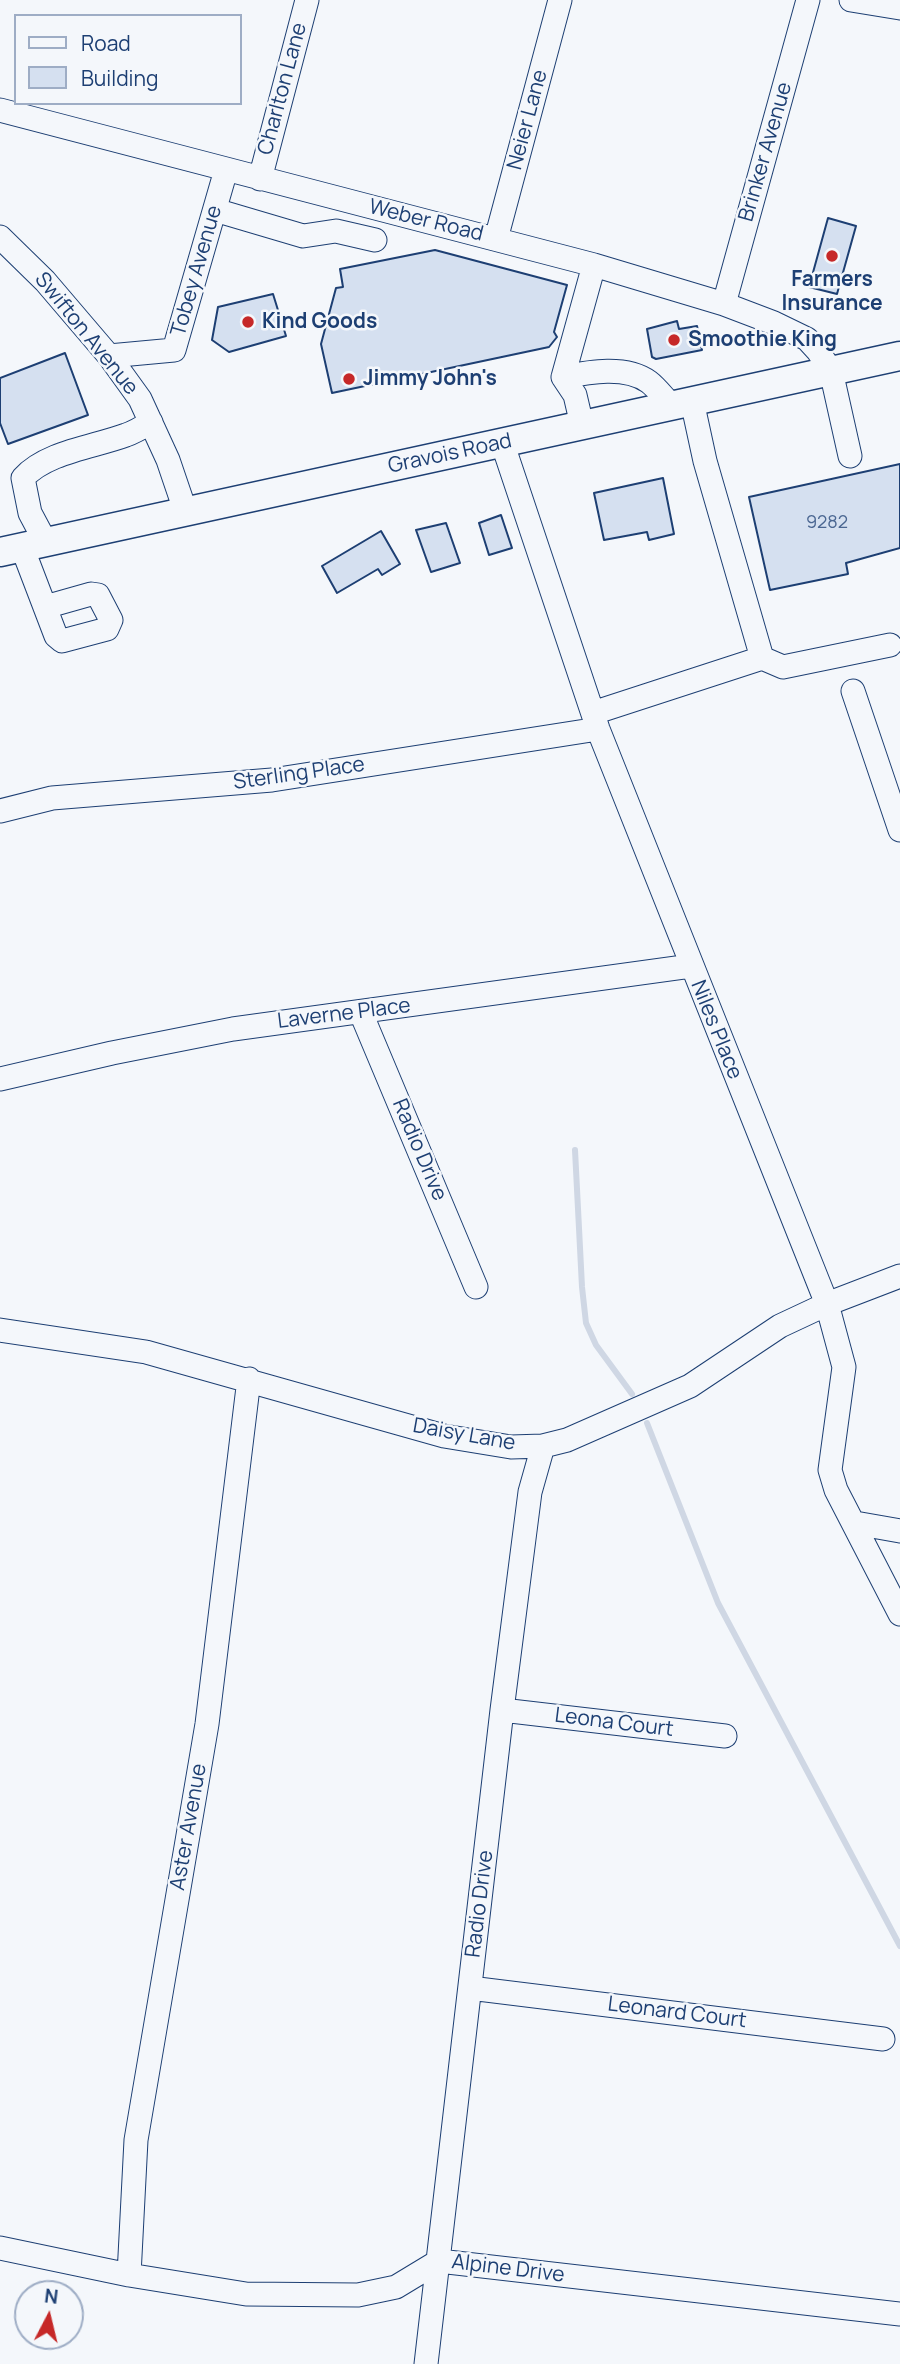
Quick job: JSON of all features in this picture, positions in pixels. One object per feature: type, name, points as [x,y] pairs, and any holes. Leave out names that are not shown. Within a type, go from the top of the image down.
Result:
[{"type":"main road","name":"Gravois Road","points":[[23,547],[900,356]]},
{"type":"street","name":"Charlton Lane","points":[[260,179],[307,0]]},
{"type":"street","name":"Neier Lane","points":[[496,239],[560,0]]},
{"type":"street","name":"Brinker Avenue","points":[[724,304],[808,0]]},
{"type":"street","points":[[851,0],[900,8]]},
{"type":"street","name":"Weber Road","points":[[0,110],[594,265],[724,304],[807,339],[831,371]]},
{"type":"street","name":"Tobey Avenue","points":[[119,355],[174,349],[226,170]]},
{"type":"street","points":[[324,233],[331,197]]},
{"type":"street","points":[[212,221],[303,236],[336,232],[374,240]]},
{"type":"street","name":"Swifton Avenue","points":[[0,237],[45,281],[75,317],[119,355],[155,431]]},
{"type":"street","points":[[582,425],[575,395],[563,377],[594,265]]},
{"type":"street","points":[[563,377],[589,371],[637,375],[682,403],[705,461],[762,658],[783,667],[890,645]]},
{"type":"street","points":[[831,371],[850,456]]},
{"type":"street","points":[[46,607],[23,547],[30,513],[23,478],[32,468],[129,435],[155,431],[186,513]]},
{"type":"street","name":"Niles Place","points":[[502,442],[595,721],[827,1304],[844,1367],[830,1470],[836,1490],[900,1614]]},
{"type":"street","name":"Sterling Place","points":[[0,811],[52,798],[272,780],[595,721],[762,658]]},
{"type":"street","points":[[853,691],[900,830]]},
{"type":"street","name":"Laverne Place","points":[[0,1079],[221,1031],[691,966]]},
{"type":"street","name":"Radio Drive","points":[[361,1013],[476,1287]]},
{"type":"street","name":"Daisy Lane","points":[[0,1330],[146,1352],[444,1436],[511,1447],[543,1446],[567,1440],[690,1386],[780,1326],[827,1304],[900,1276]]},
{"type":"street","name":"Aster Avenue","points":[[129,2275],[136,2140],[207,1724],[249,1379]]},
{"type":"street","name":"Radio Drive","points":[[426,2364],[502,1710],[530,1492],[543,1446]]},
{"type":"street","points":[[855,1523],[900,1531]]},
{"type":"street","name":"Leona Court","points":[[502,1710],[725,1736]]},
{"type":"street","name":"Leonard Court","points":[[470,1988],[883,2039]]},
{"type":"street","name":"Alpine Drive","points":[[0,2248],[129,2275],[246,2294],[358,2295],[396,2287],[439,2261],[900,2314]]},
{"type":"building","name":"Farmers Insurance","points":[[828,218],[856,226],[837,294],[809,287]]},
{"type":"building","points":[[435,250],[567,285],[554,332],[557,337],[549,347],[332,393],[321,344],[336,288],[343,287],[340,269]]},
{"type":"building","name":"Kind Goods","points":[[273,294],[286,336],[229,352],[212,340],[218,307]]},
{"type":"building","name":"Smoothie King","points":[[677,321],[679,329],[697,326],[702,350],[656,359],[652,357],[647,329]]},
{"type":"building","points":[[65,353],[88,415],[8,444],[0,423],[0,378]]},
{"type":"building","points":[[900,464],[900,548],[846,563],[848,574],[770,590],[749,497]]},
{"type":"building","points":[[663,478],[674,534],[649,540],[647,532],[604,540],[594,493]]},
{"type":"building","points":[[501,515],[512,548],[489,555],[479,523]]},
{"type":"building","points":[[446,523],[460,563],[431,572],[416,530]]},
{"type":"building","points":[[381,531],[400,564],[382,575],[378,569],[337,593],[322,566]]},
{"type":"waterway","points":[[575,1150],[586,1323],[596,1345],[632,1394]]},
{"type":"waterway","points":[[647,1423],[718,1603],[900,1946]]},
{"type":"place","name":"Farmers Insurance","points":[[832,256]]},
{"type":"place","name":"Kind Goods","points":[[248,322]]},
{"type":"place","name":"Smoothie King","points":[[674,340]]},
{"type":"place","name":"Jimmy John's","points":[[349,379]]}]
